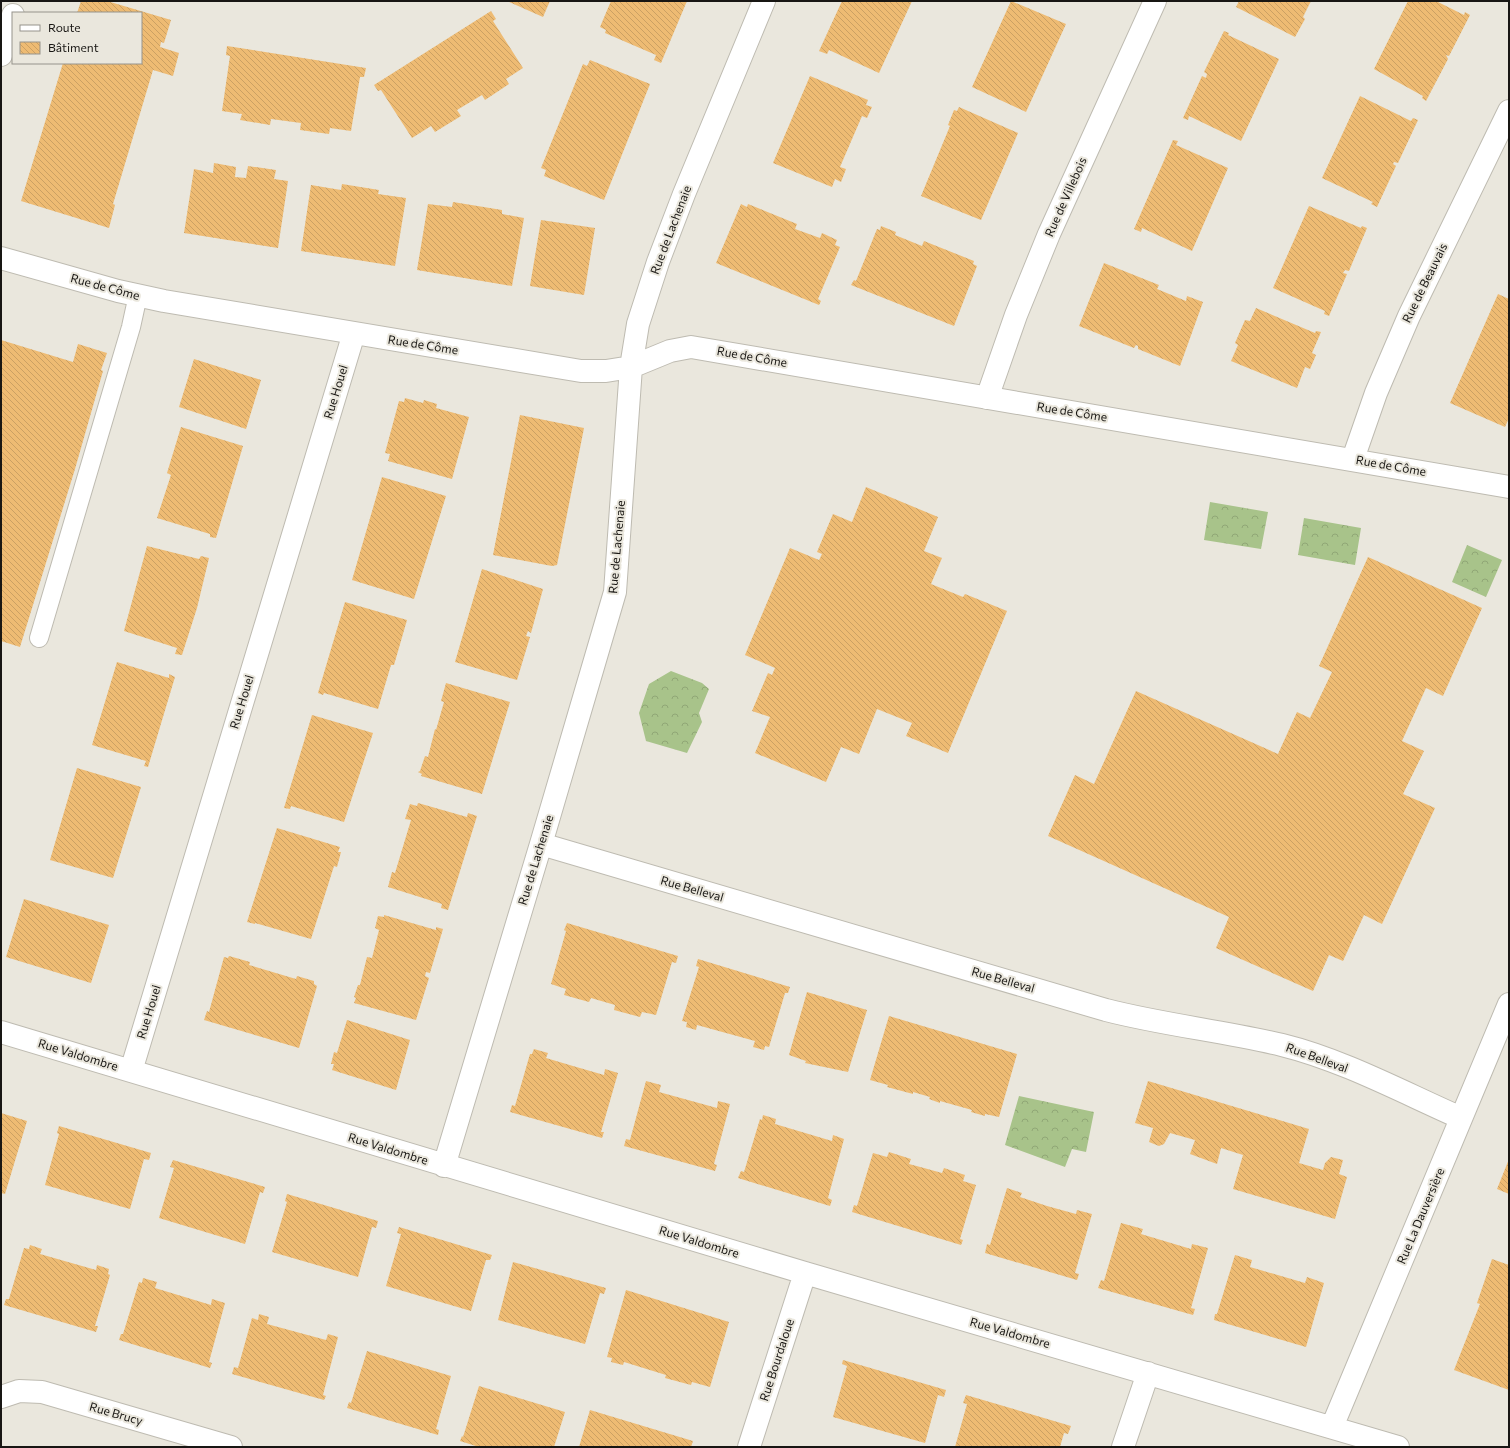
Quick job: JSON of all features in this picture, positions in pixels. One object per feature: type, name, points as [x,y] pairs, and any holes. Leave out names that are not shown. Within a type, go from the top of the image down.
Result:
[{"type":"street","points":[[14,12],[17,1]]},
{"type":"street","name":"Rue de Lachenaie","points":[[444,1166],[615,592],[631,367],[638,324],[658,262],[687,186],[764,1]]},
{"type":"street","name":"Rue de Villebois","points":[[987,398],[1016,315],[1049,234],[1155,1]]},
{"type":"street","points":[[1,55],[12,17]]},
{"type":"street","name":"Rue de Beauvais","points":[[1353,459],[1376,393],[1409,316],[1509,111]]},
{"type":"street","name":"Rue de Côme","points":[[1,258],[138,296],[581,371],[606,371],[631,367],[670,351],[691,347],[1353,459],[1509,487]]},
{"type":"street","name":"Rue Houel","points":[[131,1071],[354,333]]},
{"type":"street","name":"Rue Belleval","points":[[541,844],[1112,1012],[1160,1023],[1240,1036],[1283,1045],[1331,1061],[1461,1118]]},
{"type":"street","name":"Rue La Dauversière","points":[[1332,1427],[1461,1118],[1501,1046],[1509,1004]]},
{"type":"street","name":"Rue Valdombre","points":[[1,1032],[444,1166],[1398,1447]]},
{"type":"street","name":"Rue Bourdaloue","points":[[749,1447],[805,1273]]},
{"type":"street","points":[[1123,1447],[1148,1373]]},
{"type":"street","name":"Rue Brucy","points":[[1,1397],[19,1391],[42,1392],[230,1447]]},
{"type":"lane","points":[[39,638],[131,327],[138,296]]},
{"type":"green space","points":[[1210,502],[1268,512],[1261,549],[1204,540]]},
{"type":"green space","points":[[1304,518],[1361,528],[1355,565],[1298,555]]},
{"type":"green space","points":[[1467,545],[1502,560],[1486,597],[1452,582]]},
{"type":"green space","points":[[671,671],[702,683],[709,689],[699,713],[702,722],[687,753],[646,741],[639,713],[649,684]]},
{"type":"green space","points":[[1019,1096],[1094,1112],[1086,1152],[1072,1149],[1065,1167],[1005,1145]]},
{"type":"building","points":[[81,1],[107,1],[171,20],[164,43],[161,42],[160,47],[179,53],[173,76],[153,70],[113,204],[115,205],[109,228],[21,201],[63,64],[142,64],[142,12],[77,12]]},
{"type":"building","points":[[507,1],[550,1],[543,17]]},
{"type":"building","points":[[611,1],[687,1],[661,63],[654,60],[656,55],[605,33],[606,30],[600,27]]},
{"type":"building","points":[[842,1],[912,1],[879,73],[829,50],[827,54],[819,51]]},
{"type":"building","points":[[1011,1],[1066,24],[1026,112],[972,87]]},
{"type":"building","points":[[1239,1],[1311,1],[1303,17],[1305,19],[1295,37],[1236,7]]},
{"type":"building","points":[[1408,1],[1436,1],[1464,15],[1465,12],[1470,15],[1449,56],[1446,55],[1448,59],[1426,101],[1422,98],[1423,96],[1374,69]]},
{"type":"building","points":[[491,11],[496,19],[493,21],[523,68],[506,79],[509,84],[485,100],[482,95],[457,110],[461,116],[435,132],[431,126],[412,138],[381,90],[378,91],[374,85]]},
{"type":"building","points":[[1224,31],[1229,33],[1228,35],[1279,59],[1241,141],[1189,116],[1188,120],[1183,118],[1202,76],[1206,78],[1207,74],[1204,72]]},
{"type":"building","points":[[227,46],[366,68],[364,77],[360,77],[351,131],[330,128],[329,134],[300,130],[301,123],[271,119],[270,125],[240,120],[242,114],[222,111],[230,56],[226,55]]},
{"type":"building","points":[[590,60],[650,84],[604,200],[544,176],[546,170],[541,168],[583,64],[587,66]]},
{"type":"building","points":[[810,76],[868,100],[866,105],[872,107],[867,118],[862,116],[840,167],[846,169],[841,182],[835,179],[832,187],[773,163]]},
{"type":"building","points":[[1360,96],[1411,121],[1413,118],[1418,120],[1398,163],[1394,162],[1393,164],[1396,166],[1377,207],[1371,204],[1373,202],[1322,178]]},
{"type":"building","points":[[959,107],[1018,133],[981,220],[921,196],[950,126],[948,125],[954,110],[957,111]]},
{"type":"building","points":[[1173,140],[1178,141],[1176,145],[1228,168],[1192,251],[1142,228],[1141,232],[1134,229]]},
{"type":"building","points":[[214,163],[236,167],[235,177],[246,178],[248,166],[276,170],[274,179],[288,181],[278,248],[184,233],[194,169],[213,173]]},
{"type":"building","points":[[342,184],[379,190],[378,194],[406,198],[395,266],[301,251],[311,185],[341,190]]},
{"type":"building","points":[[453,202],[502,210],[502,214],[524,218],[512,286],[417,270],[428,204],[452,207]]},
{"type":"building","points":[[741,204],[747,207],[748,204],[797,224],[795,229],[820,238],[822,233],[837,240],[835,245],[840,247],[818,299],[821,301],[819,305],[716,263]]},
{"type":"building","points":[[1309,206],[1361,228],[1362,226],[1367,228],[1349,271],[1345,270],[1343,273],[1347,274],[1329,316],[1324,314],[1325,311],[1273,288]]},
{"type":"building","points":[[541,220],[595,228],[584,295],[530,286]]},
{"type":"building","points":[[881,226],[896,232],[895,235],[922,246],[924,241],[974,261],[973,264],[977,266],[954,326],[851,285],[854,280],[856,281],[877,229],[880,230]]},
{"type":"building","points":[[1104,263],[1159,285],[1157,289],[1186,301],[1187,296],[1203,302],[1180,366],[1138,349],[1138,346],[1136,345],[1134,348],[1079,326]]},
{"type":"building","points":[[1498,294],[1509,299],[1509,418],[1505,427],[1450,403]]},
{"type":"building","points":[[1256,308],[1315,333],[1316,331],[1321,332],[1312,353],[1316,355],[1310,369],[1305,367],[1297,388],[1231,361],[1238,345],[1235,343],[1245,320],[1250,321]]},
{"type":"building","points":[[1,340],[73,362],[78,344],[107,353],[101,370],[103,371],[75,469],[20,647],[1,641]]},
{"type":"building","points":[[194,359],[261,380],[246,429],[179,407]]},
{"type":"building","points":[[405,398],[423,403],[424,400],[437,404],[436,408],[469,417],[452,479],[388,461],[390,454],[385,453],[399,401],[404,402]]},
{"type":"building","points":[[520,415],[584,428],[557,565],[552,566],[493,555]]},
{"type":"building","points":[[181,427],[243,446],[216,538],[210,537],[210,534],[157,518],[171,475],[167,473]]},
{"type":"building","points":[[382,477],[446,496],[414,599],[352,580]]},
{"type":"building","points":[[866,487],[938,517],[924,551],[942,558],[931,584],[963,597],[965,594],[1007,611],[948,753],[906,736],[912,723],[877,709],[859,754],[841,747],[826,782],[755,753],[770,717],[752,711],[768,673],[772,675],[775,668],[745,655],[790,548],[819,560],[822,554],[817,552],[833,514],[852,522]]},
{"type":"building","points":[[147,546],[199,559],[201,556],[209,558],[197,608],[182,655],[175,654],[177,648],[124,631]]},
{"type":"building","points":[[1368,557],[1482,608],[1443,696],[1426,688],[1402,741],[1424,751],[1403,794],[1435,808],[1382,924],[1364,915],[1343,961],[1329,955],[1313,991],[1216,948],[1229,917],[1048,836],[1075,775],[1094,784],[1136,691],[1278,754],[1297,712],[1310,718],[1332,672],[1319,666]]},
{"type":"building","points":[[482,569],[543,589],[531,633],[528,631],[526,636],[530,637],[517,680],[455,662]]},
{"type":"building","points":[[345,602],[407,620],[394,665],[391,665],[378,709],[324,693],[323,695],[318,693]]},
{"type":"building","points":[[117,662],[169,678],[169,674],[175,677],[148,767],[144,766],[146,761],[92,745]]},
{"type":"building","points":[[446,683],[510,702],[482,794],[421,776],[422,774],[418,772],[420,771],[425,756],[428,757],[444,702],[441,701]]},
{"type":"building","points":[[312,715],[373,733],[344,822],[291,806],[290,809],[284,808]]},
{"type":"building","points":[[77,768],[141,787],[113,878],[50,860]]},
{"type":"building","points":[[418,803],[467,817],[468,813],[477,816],[448,910],[441,908],[442,904],[388,887],[392,872],[395,873],[411,820],[405,819],[410,804],[417,806]]},
{"type":"building","points":[[277,828],[340,847],[338,852],[341,852],[337,867],[334,866],[311,939],[247,922]]},
{"type":"building","points":[[24,899],[109,925],[91,983],[6,957]]},
{"type":"building","points":[[384,915],[436,930],[436,927],[443,929],[430,973],[426,972],[425,976],[429,978],[416,1020],[354,1003],[356,998],[354,997],[358,985],[360,985],[367,957],[372,958],[379,930],[375,928],[378,916],[384,917]]},
{"type":"building","points":[[567,923],[678,956],[676,963],[672,962],[656,1015],[642,1012],[640,1017],[614,1010],[615,1005],[591,998],[589,1002],[564,995],[566,989],[551,984]]},
{"type":"building","points":[[229,956],[250,962],[249,965],[296,979],[297,976],[314,981],[314,984],[317,986],[299,1048],[204,1020],[207,1011],[209,1012],[224,957],[228,958]]},
{"type":"building","points":[[698,959],[790,987],[788,993],[785,993],[769,1047],[765,1046],[764,1050],[753,1047],[755,1041],[697,1025],[696,1030],[686,1027],[687,1022],[682,1021],[699,967],[696,966]]},
{"type":"building","points":[[807,992],[867,1010],[848,1072],[805,1063],[806,1061],[789,1055]]},
{"type":"building","points":[[889,1016],[1017,1054],[999,1117],[985,1114],[985,1116],[971,1112],[972,1110],[940,1101],[940,1103],[929,1099],[930,1097],[887,1087],[888,1085],[870,1080]]},
{"type":"building","points":[[347,1020],[410,1040],[396,1090],[332,1070],[334,1064],[331,1064],[334,1052],[337,1053]]},
{"type":"building","points":[[534,1049],[548,1053],[546,1058],[604,1075],[605,1069],[618,1073],[601,1132],[604,1132],[602,1138],[510,1112],[512,1105],[515,1106],[530,1054],[532,1054]]},
{"type":"building","points":[[646,1081],[661,1085],[659,1092],[717,1108],[718,1101],[730,1104],[714,1164],[717,1165],[715,1171],[624,1146],[626,1139],[630,1140]]},
{"type":"building","points":[[1148,1081],[1309,1129],[1299,1163],[1323,1170],[1325,1163],[1331,1157],[1343,1160],[1339,1174],[1347,1177],[1335,1219],[1233,1189],[1243,1155],[1221,1148],[1217,1164],[1190,1154],[1195,1140],[1170,1133],[1164,1144],[1159,1146],[1149,1142],[1153,1128],[1135,1123]]},
{"type":"building","points":[[1,1113],[27,1121],[5,1194],[1,1193]]},
{"type":"building","points":[[763,1115],[776,1119],[775,1124],[832,1141],[833,1135],[844,1139],[828,1198],[832,1200],[830,1206],[738,1178],[741,1171],[744,1172],[760,1119],[762,1120]]},
{"type":"building","points":[[59,1126],[151,1153],[149,1160],[144,1159],[130,1209],[45,1185],[59,1134],[57,1133]]},
{"type":"building","points":[[889,1152],[911,1159],[909,1164],[942,1173],[944,1168],[965,1175],[963,1181],[976,1185],[960,1239],[963,1240],[961,1245],[852,1212],[854,1205],[857,1206],[873,1153],[887,1157]]},
{"type":"building","points":[[1509,1159],[1509,1194],[1497,1189]]},
{"type":"building","points":[[173,1160],[265,1187],[263,1193],[260,1192],[245,1244],[159,1218],[174,1168],[170,1167]]},
{"type":"building","points":[[1007,1188],[1022,1193],[1020,1197],[1047,1206],[1076,1214],[1077,1210],[1092,1214],[1075,1273],[1079,1274],[1077,1280],[985,1253],[987,1244],[990,1245]]},
{"type":"building","points":[[287,1194],[378,1221],[376,1228],[372,1227],[358,1277],[272,1252],[287,1202],[285,1201]]},
{"type":"building","points":[[1121,1223],[1143,1229],[1141,1234],[1191,1249],[1192,1244],[1208,1248],[1191,1308],[1195,1309],[1193,1315],[1098,1288],[1101,1280],[1104,1281]]},
{"type":"building","points":[[399,1227],[492,1255],[490,1260],[486,1260],[471,1311],[386,1286],[401,1234],[397,1233]]},
{"type":"building","points":[[30,1245],[42,1249],[40,1254],[96,1270],[97,1265],[109,1269],[108,1274],[110,1275],[95,1326],[98,1326],[96,1332],[4,1305],[6,1299],[9,1299],[24,1248],[29,1249]]},
{"type":"building","points":[[1235,1255],[1252,1260],[1250,1267],[1305,1283],[1307,1277],[1324,1283],[1306,1347],[1214,1320]]},
{"type":"building","points":[[1492,1259],[1509,1265],[1509,1390],[1454,1370],[1480,1304],[1477,1303]]},
{"type":"building","points":[[513,1262],[606,1288],[604,1294],[600,1293],[585,1344],[498,1320]]},
{"type":"building","points":[[143,1278],[157,1282],[155,1288],[211,1305],[212,1299],[225,1303],[209,1362],[212,1363],[210,1368],[119,1340],[121,1334],[123,1334],[139,1282],[142,1283]]},
{"type":"building","points":[[626,1290],[729,1322],[710,1387],[692,1382],[691,1385],[665,1378],[666,1375],[624,1362],[623,1365],[611,1362],[612,1358],[607,1357]]},
{"type":"building","points":[[259,1314],[269,1317],[267,1324],[326,1340],[328,1334],[338,1337],[323,1395],[326,1396],[324,1400],[232,1374],[234,1367],[238,1368],[252,1318],[258,1320]]},
{"type":"building","points":[[367,1351],[451,1376],[436,1429],[439,1430],[438,1435],[347,1408],[349,1402],[351,1403]]},
{"type":"building","points":[[843,1360],[946,1390],[944,1397],[938,1395],[925,1443],[833,1417],[847,1366],[842,1364]]},
{"type":"building","points":[[479,1386],[565,1412],[554,1447],[479,1447],[460,1441],[462,1436],[463,1437]]},
{"type":"building","points":[[966,1395],[1071,1426],[1068,1434],[1064,1433],[1060,1447],[955,1447],[967,1404],[963,1403]]},
{"type":"building","points":[[590,1410],[693,1441],[691,1447],[579,1447]]}]
